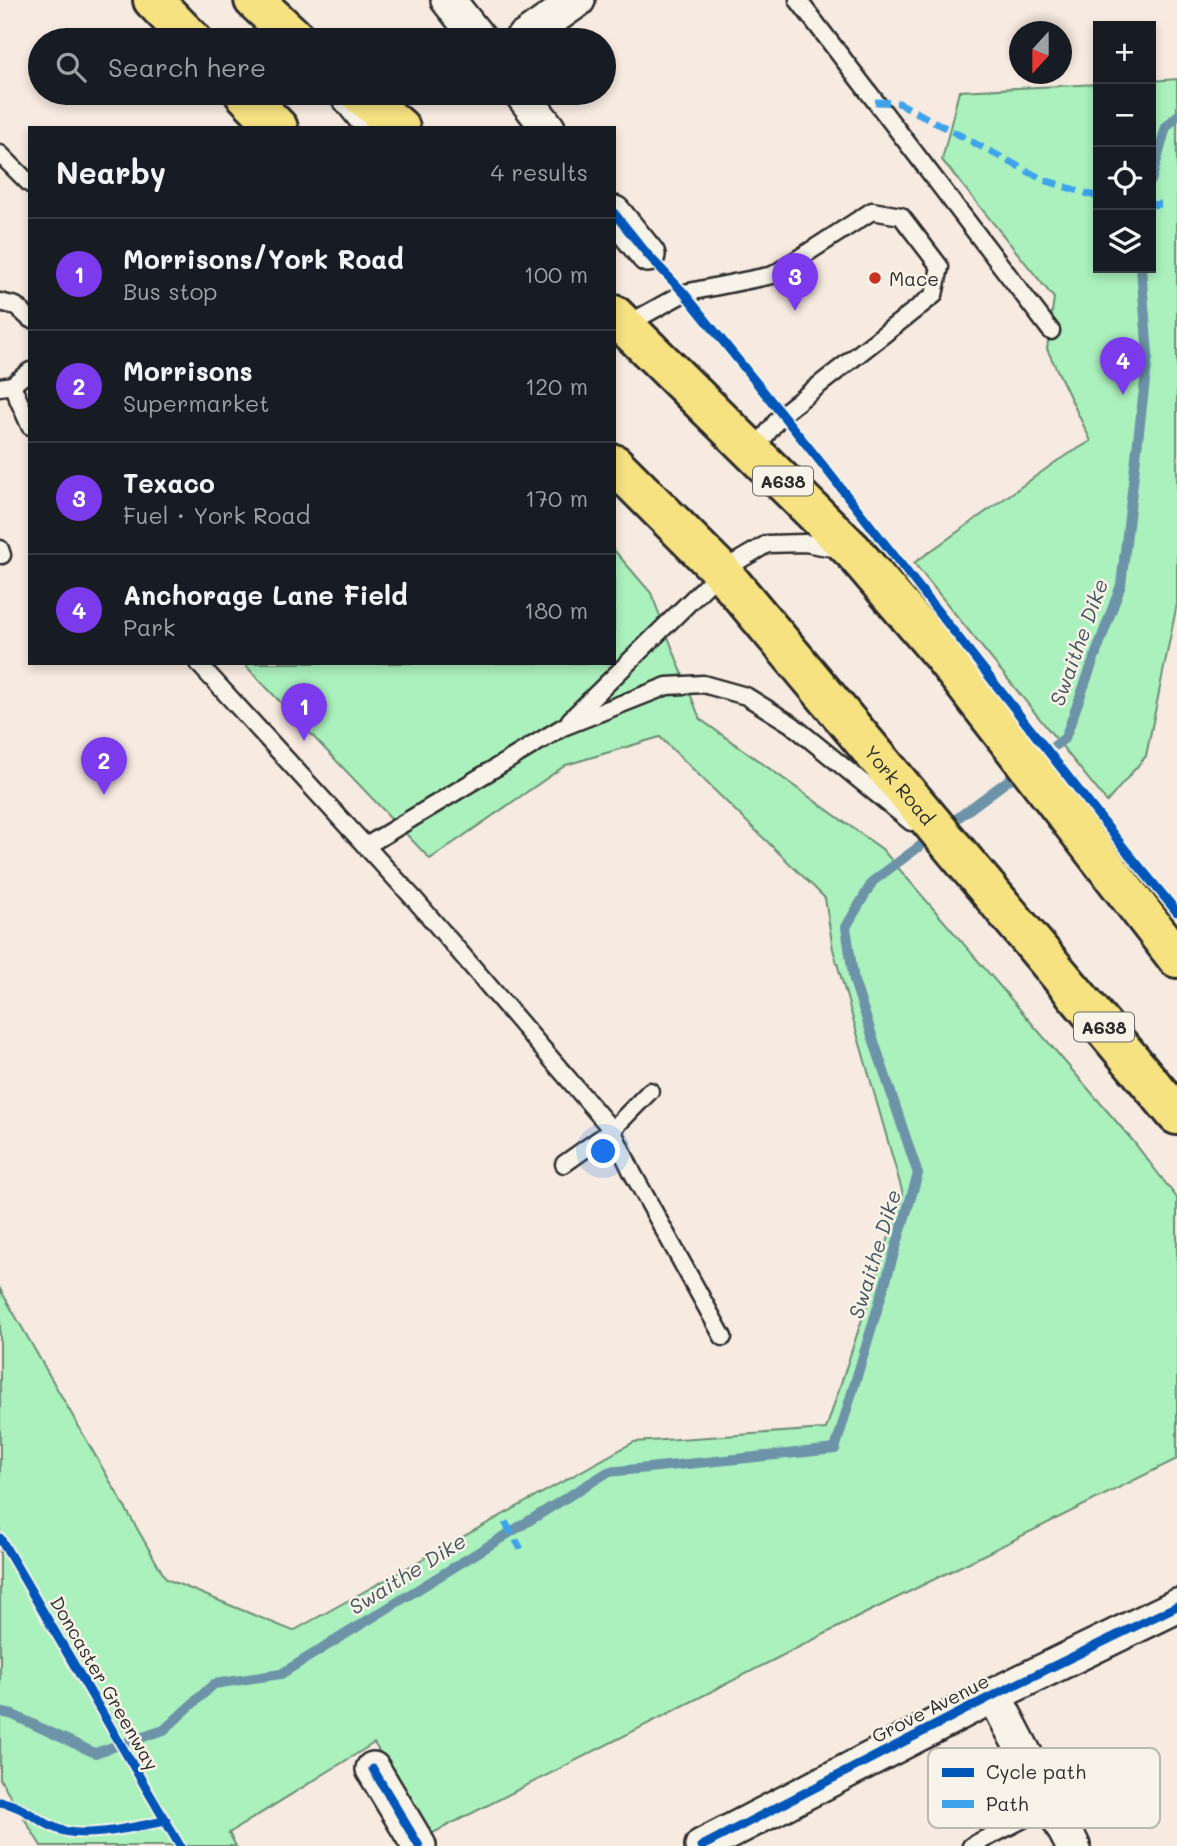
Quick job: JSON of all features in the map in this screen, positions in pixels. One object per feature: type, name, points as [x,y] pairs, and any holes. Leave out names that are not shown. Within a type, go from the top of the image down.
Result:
[{"type":"highway","points":[[153,0],[180,28]]},
{"type":"highway","points":[[254,0],[283,28]]},
{"type":"highway","points":[[256,105],[276,126]]},
{"type":"highway","points":[[373,105],[398,126]]},
{"type":"highway","name":"A638","points":[[620,320],[853,551],[943,656],[1177,958]]},
{"type":"highway","name":"York Road","points":[[616,466],[722,571],[1177,1115]]},
{"type":"street","points":[[448,0],[470,28]]},
{"type":"street","points":[[538,28],[578,0]]},
{"type":"street","points":[[530,105],[546,126]]},
{"type":"street","points":[[616,216],[648,256]]},
{"type":"street","name":"Grove Avenue","points":[[702,1846],[994,1695],[1177,1606]]},
{"type":"street","points":[[994,1695],[1021,1748]]},
{"type":"street","points":[[373,1769],[419,1846]]},
{"type":"street","points":[[1063,1828],[1073,1846]]},
{"type":"lane","points":[[799,0],[1051,331]]},
{"type":"lane","points":[[345,105],[361,126]]},
{"type":"lane","points":[[0,154],[28,182]]},
{"type":"lane","points":[[620,320],[684,293],[773,275],[872,211],[901,216],[940,267],[934,295],[782,414],[753,452]]},
{"type":"lane","points":[[0,302],[16,306],[28,315]]},
{"type":"lane","points":[[28,372],[6,386],[28,422]]},
{"type":"lane","points":[[563,727],[722,571],[767,544],[805,543],[853,551]]},
{"type":"lane","points":[[200,665],[416,901],[612,1130],[632,1172],[723,1337]]},
{"type":"lane","points":[[366,846],[563,727],[667,686],[703,684],[746,696],[791,724],[976,874]]},
{"type":"lane","points":[[564,1164],[612,1130],[650,1091]]},
{"type":"lane","points":[[971,1846],[1006,1828]]},
{"type":"green space","points":[[1177,79],[1177,604],[1146,756],[1107,802],[914,563],[1057,461],[1091,441],[1047,349],[1054,298],[942,160],[959,91],[1093,84],[1093,273],[1156,273],[1156,81]]},
{"type":"green space","points":[[616,552],[651,593],[700,719],[882,849],[1133,1141],[1177,1198],[1177,1459],[431,1834],[374,1743],[229,1833],[236,1846],[41,1846],[0,1779],[0,1289],[166,1579],[293,1631],[634,1442],[826,1429],[903,1194],[833,949],[825,898],[660,737],[566,765],[430,859],[246,666],[616,665]]},
{"type":"waterway","name":"Swaithe Dike","points":[[1156,163],[1166,127],[1177,116]]},
{"type":"waterway","name":"Swaithe Dike","points":[[0,1712],[13,1715],[95,1753],[164,1730],[214,1684],[281,1674],[608,1472],[835,1449],[918,1174],[854,981],[846,927],[873,881],[1065,738],[1121,585],[1148,355],[1141,273]]},
{"type":"marked path","points":[[875,102],[899,103],[1044,180],[1093,195]]},
{"type":"marked path","points":[[1156,204],[1161,204]]},
{"type":"marked path","points":[[505,1522],[521,1549]]},
{"type":"cycle path","points":[[616,215],[684,293],[822,464],[1177,912]]},
{"type":"cycle path","name":"Doncaster Greenway","points":[[0,1538],[180,1846]]},
{"type":"cycle path","points":[[702,1846],[994,1695],[1177,1606]]},
{"type":"cycle path","points":[[373,1769],[419,1846]]},
{"type":"cycle path","points":[[0,1802],[17,1807],[56,1828],[75,1833],[114,1830],[166,1821]]},
{"type":"place","name":"Mace","points":[[875,278]]},
{"type":"place","name":"Texaco","points":[[795,311]]},
{"type":"place","name":"Anchorage Lane Field","points":[[1123,395]]},
{"type":"place","name":"Morrisons/York Road","points":[[304,741]]},
{"type":"place","name":"Morrisons","points":[[104,795]]}]
